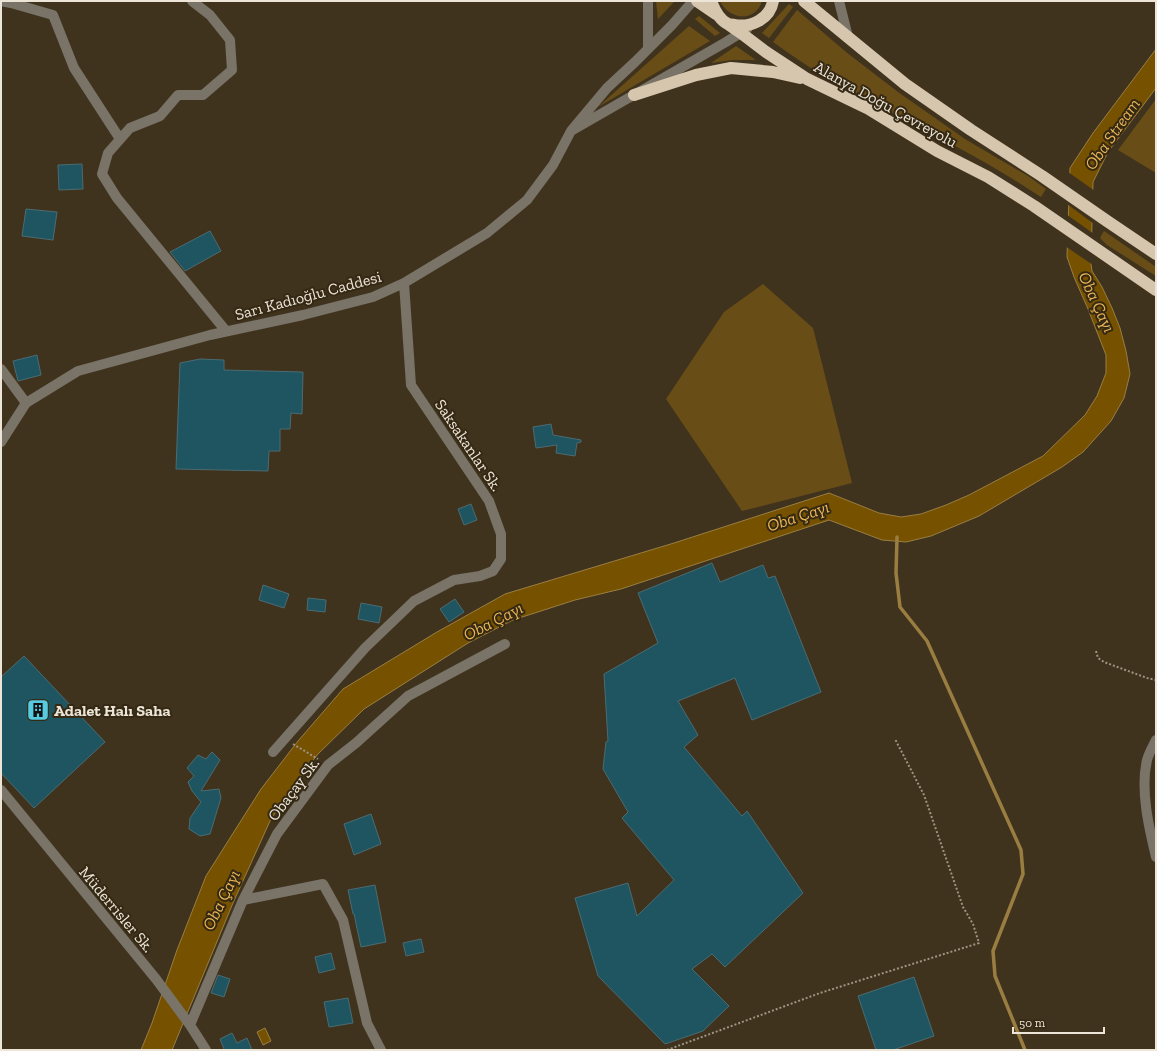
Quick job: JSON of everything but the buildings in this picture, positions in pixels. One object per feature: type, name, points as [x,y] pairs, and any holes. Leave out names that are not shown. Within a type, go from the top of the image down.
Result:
[{"type":"highway","name":"Alanya Doğu Çevreyolu","points":[[697,1],[741,32],[766,52],[807,79],[867,108],[937,151],[988,176],[1156,290]]},
{"type":"highway","points":[[711,1],[714,9],[724,20],[739,26],[749,25],[763,18],[773,1]]},
{"type":"highway","name":"Alanya Doğu Çevreyolu","points":[[804,1],[905,84],[1156,254]]},
{"type":"highway","points":[[634,95],[696,75],[731,68],[773,72],[807,79]]},
{"type":"street","points":[[1,1],[53,15],[74,68],[120,139]]},
{"type":"street","points":[[192,1],[210,15],[230,40],[232,70],[203,95],[178,95],[160,116],[130,128],[108,153],[102,174],[117,198],[226,331]]},
{"type":"street","points":[[648,1],[648,49]]},
{"type":"street","name":"Sarı Kadıoğlu Caddesi","points":[[26,403],[78,371],[226,331],[303,315],[373,297],[404,283],[487,233],[527,200],[553,165],[571,130],[607,88],[672,25],[693,1]]},
{"type":"street","points":[[571,130],[741,32],[763,18],[778,1]]},
{"type":"street","points":[[839,1],[848,37]]},
{"type":"street","name":"Saksakanlar Sk.","points":[[273,752],[365,648],[414,601],[454,580],[480,576],[493,571],[501,559],[501,534],[489,501],[411,385],[404,283]]},
{"type":"street","points":[[1,369],[26,403],[1,442]]},
{"type":"street","name":"Obaçay Sk.","points":[[190,1025],[243,900],[277,834],[328,765],[356,743],[408,696],[505,644]]},
{"type":"street","points":[[1156,740],[1147,759],[1144,789],[1156,858]]},
{"type":"street","name":"Müderrisler Sk.","points":[[1,790],[156,979],[190,1025],[206,1050]]},
{"type":"street","points":[[243,900],[323,884],[343,920],[367,1023],[381,1050]]},
{"type":"path","points":[[1096,650],[1098,658],[1104,662],[1156,680]]},
{"type":"path","points":[[285,739],[328,765]]},
{"type":"path","points":[[667,1050],[820,993],[979,943],[973,924],[962,907],[924,796],[895,739]]},
{"type":"shaded area","points":[[656,1],[675,1],[658,19]]},
{"type":"shaded area","points":[[720,1],[762,1],[759,8],[754,13],[748,16],[742,16],[729,12]]},
{"type":"shaded area","points":[[789,4],[793,7],[769,38],[762,33]]},
{"type":"shaded area","points":[[797,10],[846,52],[898,92],[965,139],[1028,176],[1046,189],[1041,197],[990,165],[829,79],[773,42]]},
{"type":"shaded area","points":[[699,16],[720,33],[715,36],[695,19]]},
{"type":"shaded area","points":[[689,26],[710,41],[598,107]]},
{"type":"shaded area","points":[[736,46],[756,60],[732,60],[711,63]]},
{"type":"shaded area","points":[[1156,99],[1156,173],[1118,150]]},
{"type":"shaded area","points":[[1104,231],[1156,267],[1156,276],[1107,245],[1100,238]]},
{"type":"shaded area","points":[[763,284],[813,328],[852,483],[742,511],[666,399],[724,312]]},
{"type":"water","points":[[1156,49],[1156,88],[1108,152],[1093,182],[1092,271],[1102,287],[1120,328],[1130,374],[1124,398],[1111,421],[1083,452],[1062,467],[979,516],[931,536],[906,542],[882,540],[829,520],[621,589],[575,600],[513,620],[468,643],[364,709],[318,754],[289,791],[270,821],[233,903],[172,1050],[141,1050],[152,1023],[177,950],[206,876],[261,789],[298,741],[343,689],[437,632],[505,594],[674,543],[829,493],[879,513],[901,517],[921,514],[946,505],[969,495],[1043,456],[1085,415],[1097,396],[1106,373],[1106,355],[1067,257],[1070,168],[1093,133]]},
{"type":"water","points":[[265,1028],[271,1041],[263,1045],[257,1032]]},
{"type":"pier","points":[[1068,172],[1095,191],[1094,224],[1067,204]]},
{"type":"pier","points":[[1066,214],[1094,234],[1093,265],[1065,246]]},
{"type":"waterway","points":[[897,537],[896,573],[900,607],[927,641],[1021,850],[1023,874],[993,951],[995,976],[1025,1050]]},
{"type":"place","name":"Adalet Halı Saha","points":[[38,710]]},
{"type":"water label","name":"Oba Stream","points":[[1112,134]]},
{"type":"water label","name":"Oba Çayı","points":[[1097,302]]},
{"type":"water label","name":"Oba Çayı","points":[[798,516]]},
{"type":"water label","name":"Oba Çayı","points":[[493,621]]},
{"type":"water label","name":"Oba Çayı","points":[[221,900]]}]
